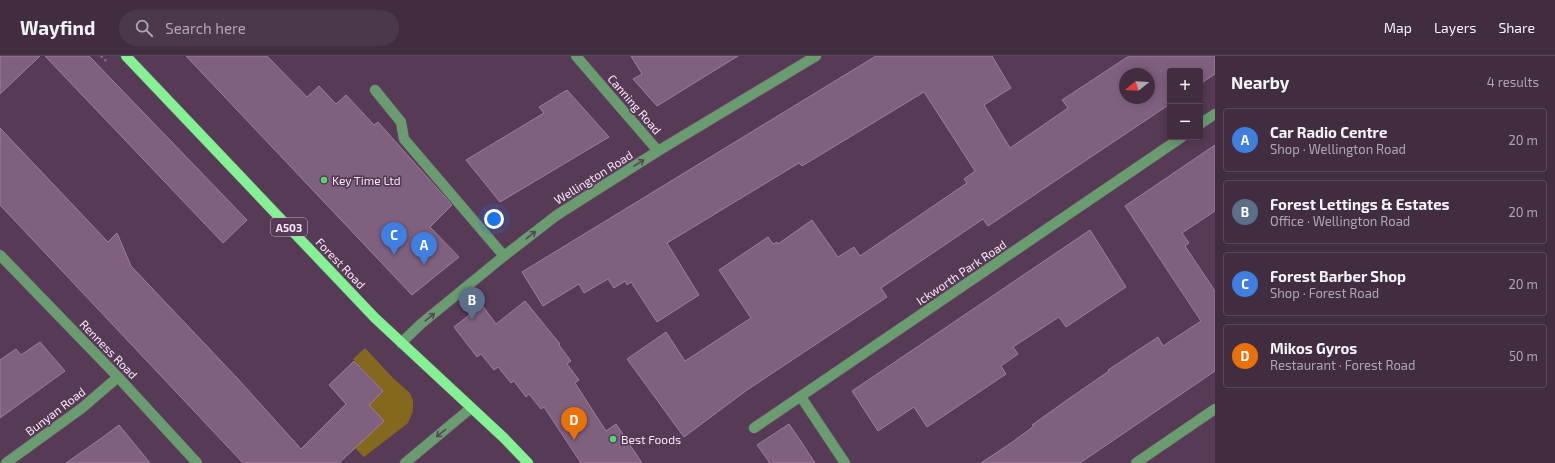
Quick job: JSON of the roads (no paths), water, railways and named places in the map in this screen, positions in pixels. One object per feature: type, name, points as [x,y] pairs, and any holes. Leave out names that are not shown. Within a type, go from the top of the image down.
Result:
[{"type":"main road","name":"Forest Road","points":[[126,56],[375,318],[528,463]]},
{"type":"street","name":"Canning Road","points":[[576,56],[658,151]]},
{"type":"street","name":"Wellington Road","points":[[401,343],[413,330],[557,215],[658,151],[816,56]]},
{"type":"street","points":[[375,90],[401,122],[404,139],[504,256]]},
{"type":"street","points":[[1203,122],[1215,114]]},
{"type":"street","name":"Ickworth Park Road","points":[[754,428],[1178,140]]},
{"type":"street","name":"Renness Road","points":[[0,255],[118,377],[197,463]]},
{"type":"street","name":"Bunyan Road","points":[[6,463],[82,408],[118,377]]},
{"type":"street","points":[[801,396],[845,463]]},
{"type":"street","points":[[404,463],[471,408]]},
{"type":"street","points":[[1136,463],[1215,409]]},
{"type":"place","name":"Key Time Ltd","points":[[324,180]]},
{"type":"place","name":"Forest Barber Shop","points":[[394,255]]},
{"type":"place","name":"Car Radio Centre","points":[[424,265]]},
{"type":"place","name":"Forest Lettings & Estates","points":[[472,320]]},
{"type":"place","name":"Best Foods","points":[[613,439]]},
{"type":"place","name":"Mikos Gyros","points":[[574,440]]}]
